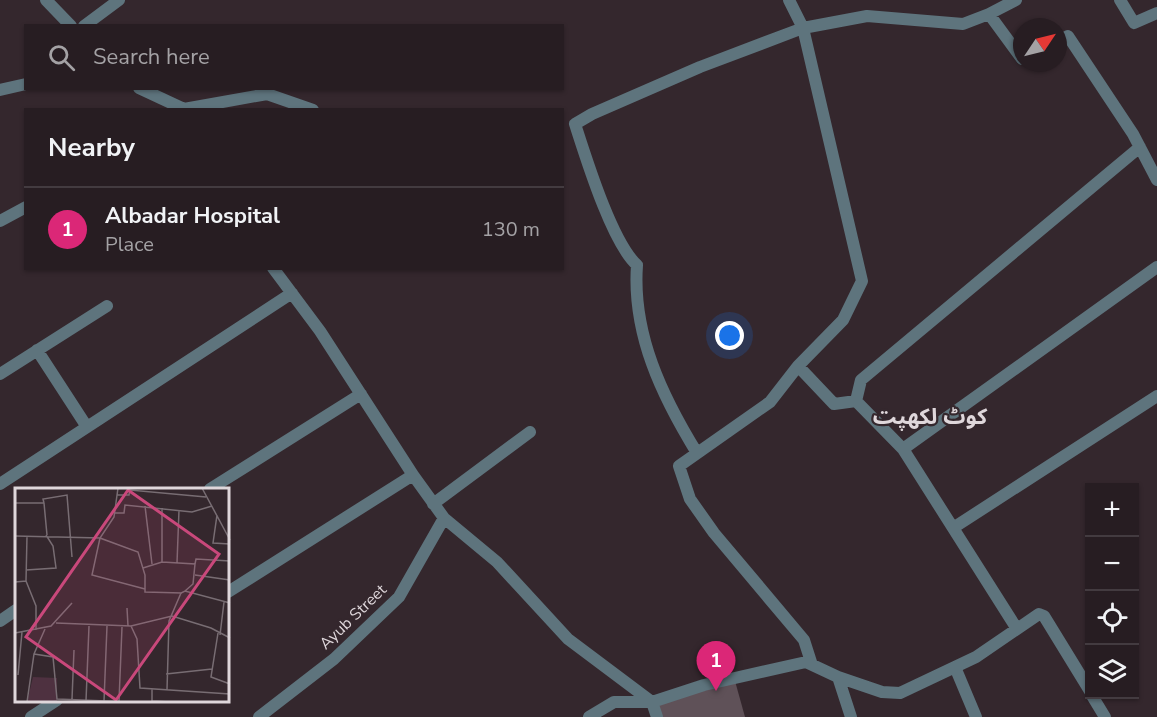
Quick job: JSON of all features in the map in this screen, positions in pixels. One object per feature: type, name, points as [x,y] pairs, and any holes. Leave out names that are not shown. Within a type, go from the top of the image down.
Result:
[{"type":"street","points":[[46,0],[68,24]]},
{"type":"street","points":[[87,24],[119,0]]},
{"type":"street","points":[[789,0],[803,28],[862,281],[843,320],[798,366],[770,402],[679,466],[690,500],[714,533],[804,640],[812,665]]},
{"type":"street","points":[[698,453],[672,411],[653,367],[637,310],[635,289],[637,265],[627,257],[607,213],[575,124],[591,114],[700,67],[803,28],[867,16],[963,24],[1016,0]]},
{"type":"street","points":[[1120,0],[1134,23],[1157,13]]},
{"type":"street","points":[[989,14],[1013,47]]},
{"type":"street","points":[[1067,37],[1140,147],[1157,180]]},
{"type":"street","points":[[0,90],[24,84]]},
{"type":"street","points":[[143,90],[182,108]]},
{"type":"street","points":[[190,108],[267,94],[307,108]]},
{"type":"street","points":[[856,401],[861,380],[1140,147]]},
{"type":"street","points":[[0,221],[24,208]]},
{"type":"street","points":[[903,449],[1157,267]]},
{"type":"street","points":[[275,270],[362,394],[412,475],[444,518],[497,562],[568,639],[652,702],[657,717]]},
{"type":"street","points":[[0,484],[292,293]]},
{"type":"street","points":[[0,374],[107,306]]},
{"type":"street","points":[[37,350],[87,427]]},
{"type":"street","points":[[798,366],[834,404],[856,401]]},
{"type":"street","points":[[212,488],[362,394]]},
{"type":"street","points":[[953,528],[1157,396]]},
{"type":"street","points":[[856,401],[903,449],[1017,629]]},
{"type":"street","points":[[433,504],[530,432]]},
{"type":"street","points":[[230,591],[412,475]]},
{"type":"street","name":"Ayub Street","points":[[259,717],[334,659],[399,597],[444,518]]},
{"type":"street","points":[[0,621],[15,611]]},
{"type":"street","points":[[589,717],[614,702],[652,702],[704,686],[806,662],[838,677],[882,692],[900,693],[976,657],[1040,614],[1044,616],[1085,685]]},
{"type":"street","points":[[955,667],[976,717]]},
{"type":"street","points":[[838,677],[851,717]]},
{"type":"street","points":[[1094,699],[1105,717]]},
{"type":"street","points":[[31,717],[54,702]]},
{"type":"building","points":[[735,681],[745,717],[657,717],[652,702]]},
{"type":"place","name":"Albadar Hospital","points":[[716,691]]},
{"type":"district","name":"کوٹ لکھپت","points":[[930,417]]}]
